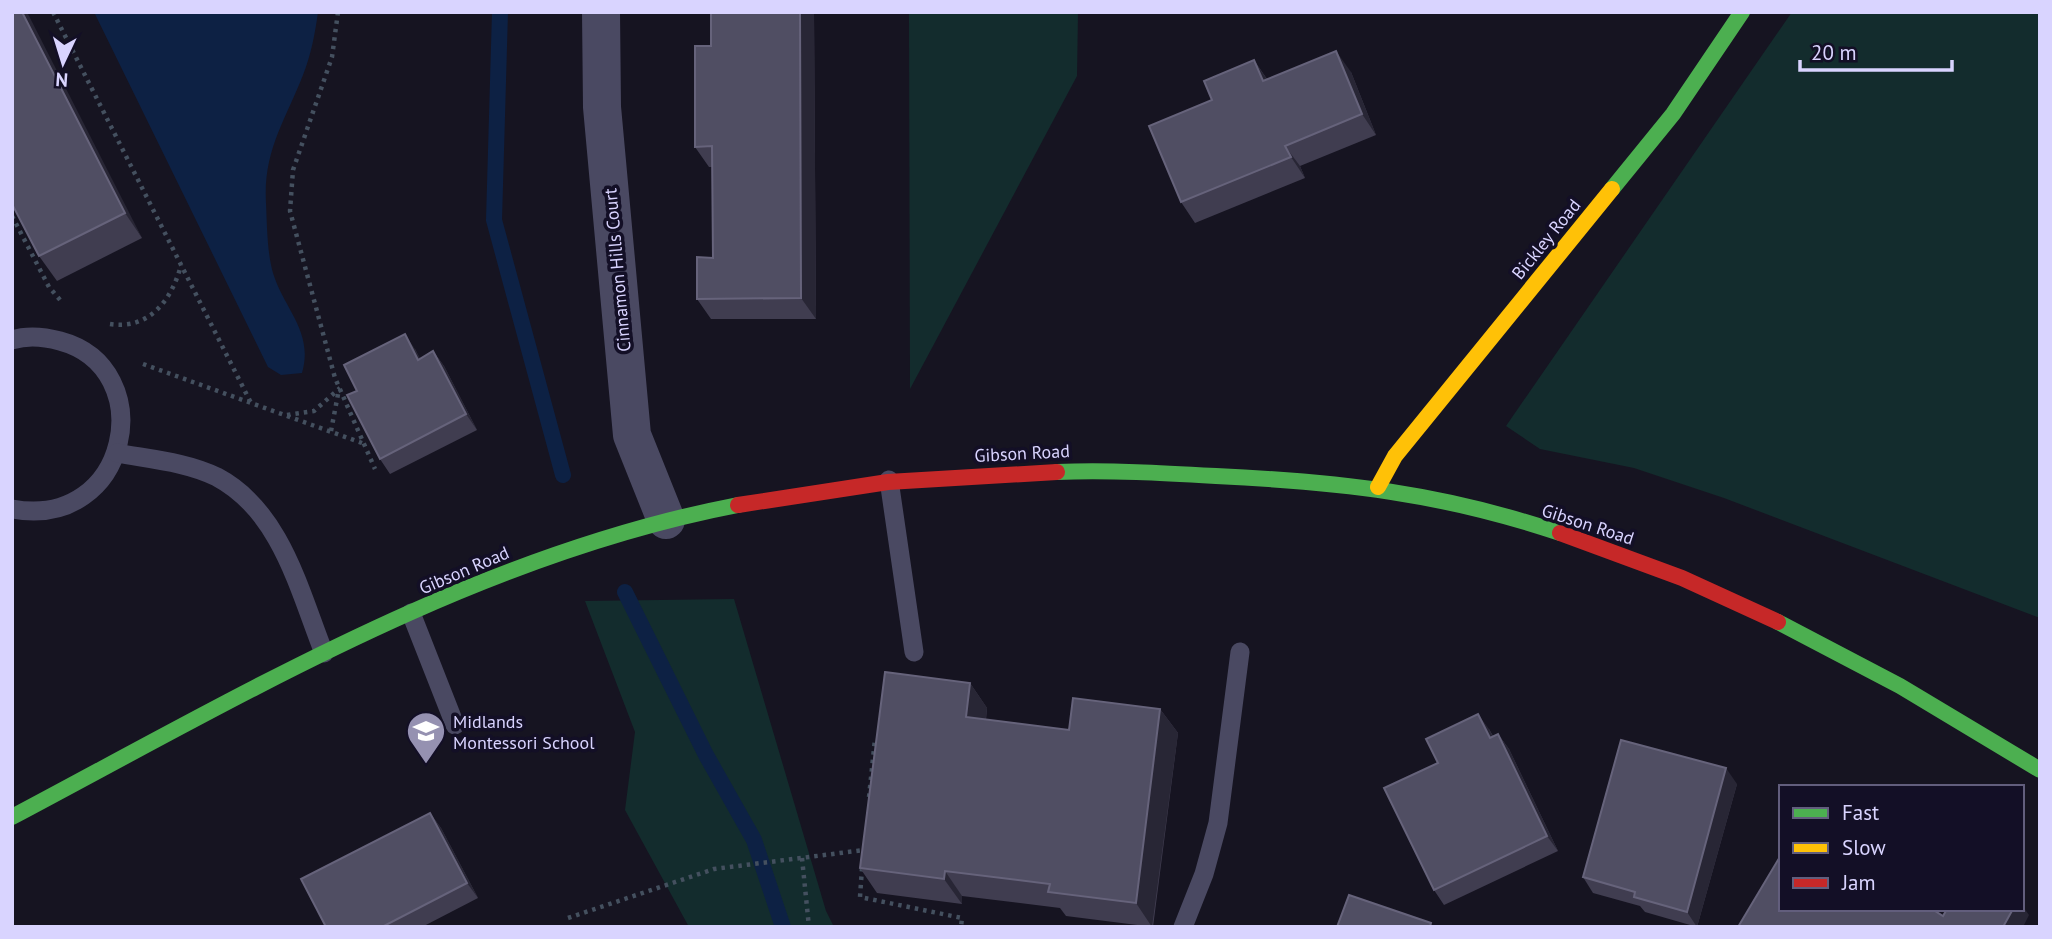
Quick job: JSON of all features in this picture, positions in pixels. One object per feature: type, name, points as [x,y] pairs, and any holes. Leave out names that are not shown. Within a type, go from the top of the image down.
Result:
[{"type":"street","name":"Cinnamon Hills Court","points":[[601,12],[602,107],[632,435],[666,520]]},
{"type":"street","name":"Bickley Road","points":[[1378,488],[1395,456],[1673,114],[1742,12]]},
{"type":"street","name":"Gibson Road","points":[[12,817],[324,653],[538,560],[666,520],[823,488],[889,480],[1070,469],[1179,472],[1378,488],[1449,501],[1519,522],[1648,565],[1734,598],[1814,638],[2040,770]]},
{"type":"lane","points":[[12,340],[43,337],[69,344],[91,358],[108,378],[119,401],[121,428],[117,453],[104,478],[84,497],[59,508],[32,512],[12,509]]},
{"type":"lane","points":[[117,453],[172,462],[216,477],[260,510],[292,568],[324,653]]},
{"type":"lane","points":[[889,480],[914,652]]},
{"type":"lane","points":[[411,613],[455,725]]},
{"type":"lane","points":[[1183,927],[1205,874],[1218,823],[1240,652]]},
{"type":"path","points":[[52,12],[251,403]]},
{"type":"path","points":[[338,12],[332,57],[299,150],[289,194],[295,234],[340,388],[375,469]]},
{"type":"path","points":[[12,216],[49,287],[65,304]]},
{"type":"path","points":[[104,322],[135,324],[149,317],[171,293],[181,264]]},
{"type":"path","points":[[135,361],[363,444]]},
{"type":"path","points":[[286,415],[314,411],[340,388]]},
{"type":"path","points":[[331,431],[340,388]]},
{"type":"path","points":[[868,808],[875,739]]},
{"type":"path","points":[[866,836],[860,897],[962,918],[961,927]]},
{"type":"path","points":[[568,918],[714,869],[864,850]]},
{"type":"path","points":[[802,858],[809,927]]},
{"type":"green space","points":[[909,12],[1078,12],[1077,76],[910,389]]},
{"type":"green space","points":[[1792,12],[2040,12],[2040,618],[1724,498],[1634,468],[1540,449],[1506,426]]},
{"type":"green space","points":[[734,599],[826,911],[834,927],[689,927],[625,810],[635,732],[585,601]]},
{"type":"water","points":[[94,12],[318,12],[308,60],[277,137],[266,184],[271,265],[301,333],[305,358],[302,373],[281,375],[268,367]]},
{"type":"building","points":[[12,12],[22,12],[125,213],[39,256],[12,204]]},
{"type":"building","points":[[711,12],[800,12],[801,298],[697,299],[697,257],[713,258],[712,146],[695,147],[695,46],[711,46]]},
{"type":"building","points":[[1336,51],[1362,114],[1285,146],[1291,157],[1181,202],[1149,126],[1212,100],[1204,81],[1254,60],[1263,81]]},
{"type":"building","points":[[405,334],[418,360],[433,351],[466,414],[380,459],[347,395],[357,391],[344,365]]},
{"type":"building","points":[[885,672],[970,683],[966,717],[1069,730],[1073,698],[1160,709],[1136,903],[1048,892],[1050,884],[945,871],[944,879],[860,868]]},
{"type":"building","points":[[1478,714],[1490,738],[1498,734],[1547,836],[1434,890],[1384,788],[1438,763],[1426,739]]},
{"type":"building","points":[[1621,740],[1726,768],[1687,912],[1634,897],[1635,892],[1583,877]]},
{"type":"building","points":[[430,813],[467,883],[382,927],[326,927],[301,879]]},
{"type":"building","points":[[1779,858],[1779,911],[1935,911],[1943,916],[1946,911],[2012,911],[2003,927],[1738,927]]},
{"type":"building","points":[[1349,895],[1431,923],[1430,927],[1337,927]]},
{"type":"waterway","points":[[500,12],[494,220],[563,475]]},
{"type":"waterway","points":[[625,592],[706,755],[754,840],[783,927]]},
{"type":"traffic: fast","points":[[1612,189],[1673,114],[1742,12]]},
{"type":"traffic: fast","points":[[1057,472],[1176,474],[1348,486],[1474,508],[1560,533]]},
{"type":"traffic: fast","points":[[12,817],[275,677],[455,593],[547,558],[641,528],[738,505]]},
{"type":"traffic: fast","points":[[1778,622],[1900,686],[2040,770]]},
{"type":"traffic: slow","points":[[1378,487],[1395,456],[1612,189]]},
{"type":"traffic: jam","points":[[738,505],[888,482],[1057,472]]},
{"type":"traffic: jam","points":[[1560,533],[1682,578],[1778,622]]},
{"type":"place","name":"Midlands Montessori School","points":[[426,765]]}]
